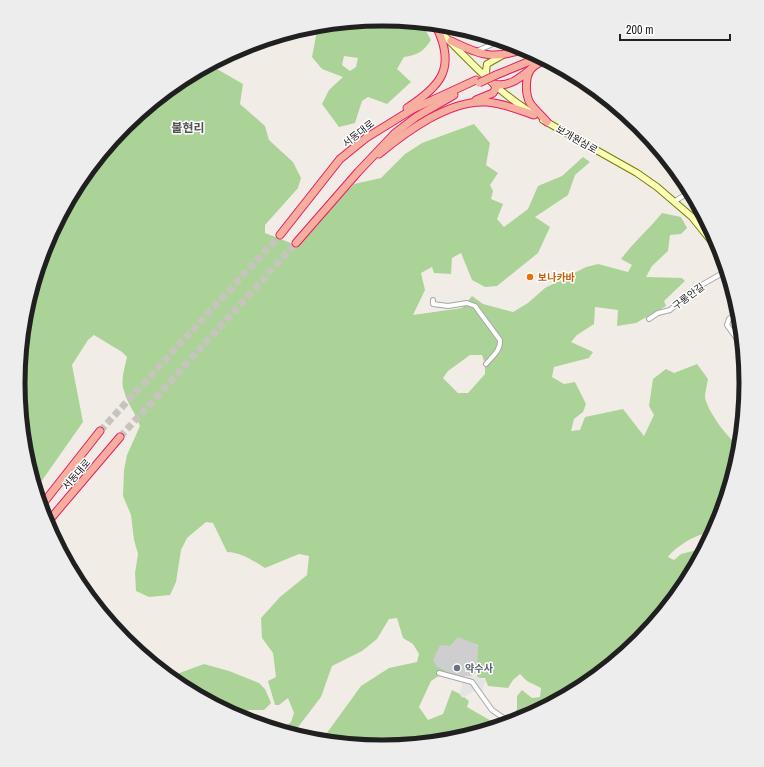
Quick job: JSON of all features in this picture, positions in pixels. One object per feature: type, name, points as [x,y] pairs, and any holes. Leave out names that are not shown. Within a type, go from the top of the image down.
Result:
[{"type":"highway","points":[[366,138],[386,120],[408,108],[435,86],[444,69],[446,54],[437,31]]},
{"type":"highway","points":[[451,41],[475,52],[491,55],[504,55],[514,52]]},
{"type":"highway","points":[[296,243],[358,172],[395,133],[416,117],[448,98],[527,57]]},
{"type":"highway","points":[[494,73],[532,60]]},
{"type":"highway","points":[[358,172],[383,151],[433,117],[493,93],[496,88],[494,84],[502,86],[512,82],[540,63]]},
{"type":"highway","points":[[532,68],[527,82],[528,98],[533,107],[548,122]]},
{"type":"highway","name":"서동대로","points":[[280,235],[340,160],[366,138],[413,109],[477,82]]},
{"type":"highway","points":[[471,103],[486,102],[500,104],[534,115]]},
{"type":"highway","name":"서동대로","points":[[45,500],[100,431]]},
{"type":"highway","name":"서동대로","points":[[51,518],[120,437]]},
{"type":"main road","name":"보개원삼로","points":[[441,32],[487,78],[513,100],[534,115],[636,173],[657,187],[675,201],[706,234]]},
{"type":"main road","points":[[487,78],[487,64],[504,55]]},
{"type":"street","points":[[475,52],[493,44]]},
{"type":"street","points":[[675,201],[685,195]]},
{"type":"street","name":"구롱안길","points":[[649,319],[670,310],[693,290],[721,274]]},
{"type":"street","points":[[433,300],[433,304],[448,306],[468,303],[475,306],[500,340],[497,351],[486,364]]},
{"type":"street","points":[[732,317],[729,319],[727,324],[736,337]]},
{"type":"street","points":[[439,673],[472,682],[492,710],[504,719]]},
{"type":"shaded area","name":"약수사","points":[[462,635],[474,640],[480,650],[479,663],[475,674],[463,677],[437,671],[432,659],[438,644]]},
{"type":"shaded area","points":[[464,676],[475,676],[486,680],[482,690],[472,692],[463,698],[460,695]]},
{"type":"green space","points":[[382,26],[425,30],[431,40],[420,52],[404,57],[397,69],[411,82],[387,104],[368,97],[362,101],[355,123],[339,127],[322,104],[329,90],[343,77],[322,69],[312,57],[316,32],[359,27]],"holes":[[[344,56],[358,58],[356,67],[350,71],[342,65]]]},
{"type":"green space","points":[[215,68],[243,84],[240,104],[265,126],[269,140],[293,162],[301,178],[298,188],[265,225],[265,233],[296,245],[354,184],[381,178],[405,154],[422,143],[474,124],[490,143],[486,165],[498,173],[490,185],[493,191],[491,199],[503,204],[497,219],[504,227],[528,209],[538,186],[562,176],[583,157],[590,162],[575,175],[568,195],[535,217],[550,227],[538,253],[497,286],[485,287],[472,280],[461,253],[452,258],[451,274],[434,273],[432,267],[421,273],[425,290],[413,315],[462,308],[472,296],[483,304],[513,312],[528,303],[545,288],[586,267],[598,264],[628,272],[632,265],[621,259],[662,213],[681,217],[687,228],[681,234],[670,235],[668,251],[652,266],[646,277],[682,278],[685,281],[664,301],[666,306],[636,323],[617,326],[618,310],[595,307],[594,324],[577,335],[571,342],[593,352],[589,358],[554,367],[552,377],[564,384],[575,382],[586,404],[583,412],[574,419],[571,431],[580,430],[585,417],[623,409],[644,436],[654,415],[649,406],[653,379],[666,369],[674,373],[697,364],[708,379],[705,396],[707,404],[724,432],[734,442],[727,476],[712,520],[706,533],[688,540],[668,557],[674,560],[681,554],[697,550],[691,562],[679,582],[650,619],[617,652],[599,667],[560,693],[540,704],[514,715],[517,709],[517,696],[522,690],[532,698],[540,697],[541,688],[527,681],[520,674],[513,680],[508,688],[488,686],[485,678],[477,678],[478,645],[458,637],[450,646],[440,645],[433,660],[437,667],[446,671],[431,681],[419,707],[428,720],[443,714],[452,690],[469,701],[467,707],[494,723],[452,734],[429,737],[405,740],[359,740],[325,736],[361,686],[389,668],[417,662],[419,654],[413,644],[403,638],[397,618],[389,619],[377,639],[362,651],[332,666],[321,697],[296,730],[285,727],[291,722],[294,713],[288,698],[279,705],[275,705],[268,681],[276,677],[273,653],[262,638],[261,618],[280,597],[307,575],[309,556],[299,554],[265,568],[242,555],[227,552],[213,523],[206,522],[187,538],[181,550],[176,582],[170,595],[149,597],[136,591],[135,573],[138,554],[134,540],[131,515],[123,496],[124,470],[127,455],[140,426],[127,400],[122,383],[127,357],[122,352],[94,335],[88,340],[72,365],[83,422],[40,484],[28,430],[25,384],[26,360],[28,337],[37,291],[52,247],[85,185],[114,148],[147,115],[165,100]],"holes":[[[470,355],[482,355],[485,364],[485,374],[468,393],[458,393],[443,378],[448,371]]]},
{"type":"green space","points":[[204,664],[229,671],[259,683],[265,689],[271,703],[264,710],[249,710],[243,712],[203,693],[176,674]]},
{"type":"tunnel","points":[[100,431],[280,235]]},
{"type":"tunnel","points":[[120,437],[296,243]]},
{"type":"place","name":"보나카바","points":[[530,277]]},
{"type":"place","name":"약수사","points":[[457,668]]},
{"type":"district","name":"불현리","points":[[188,128]]}]
